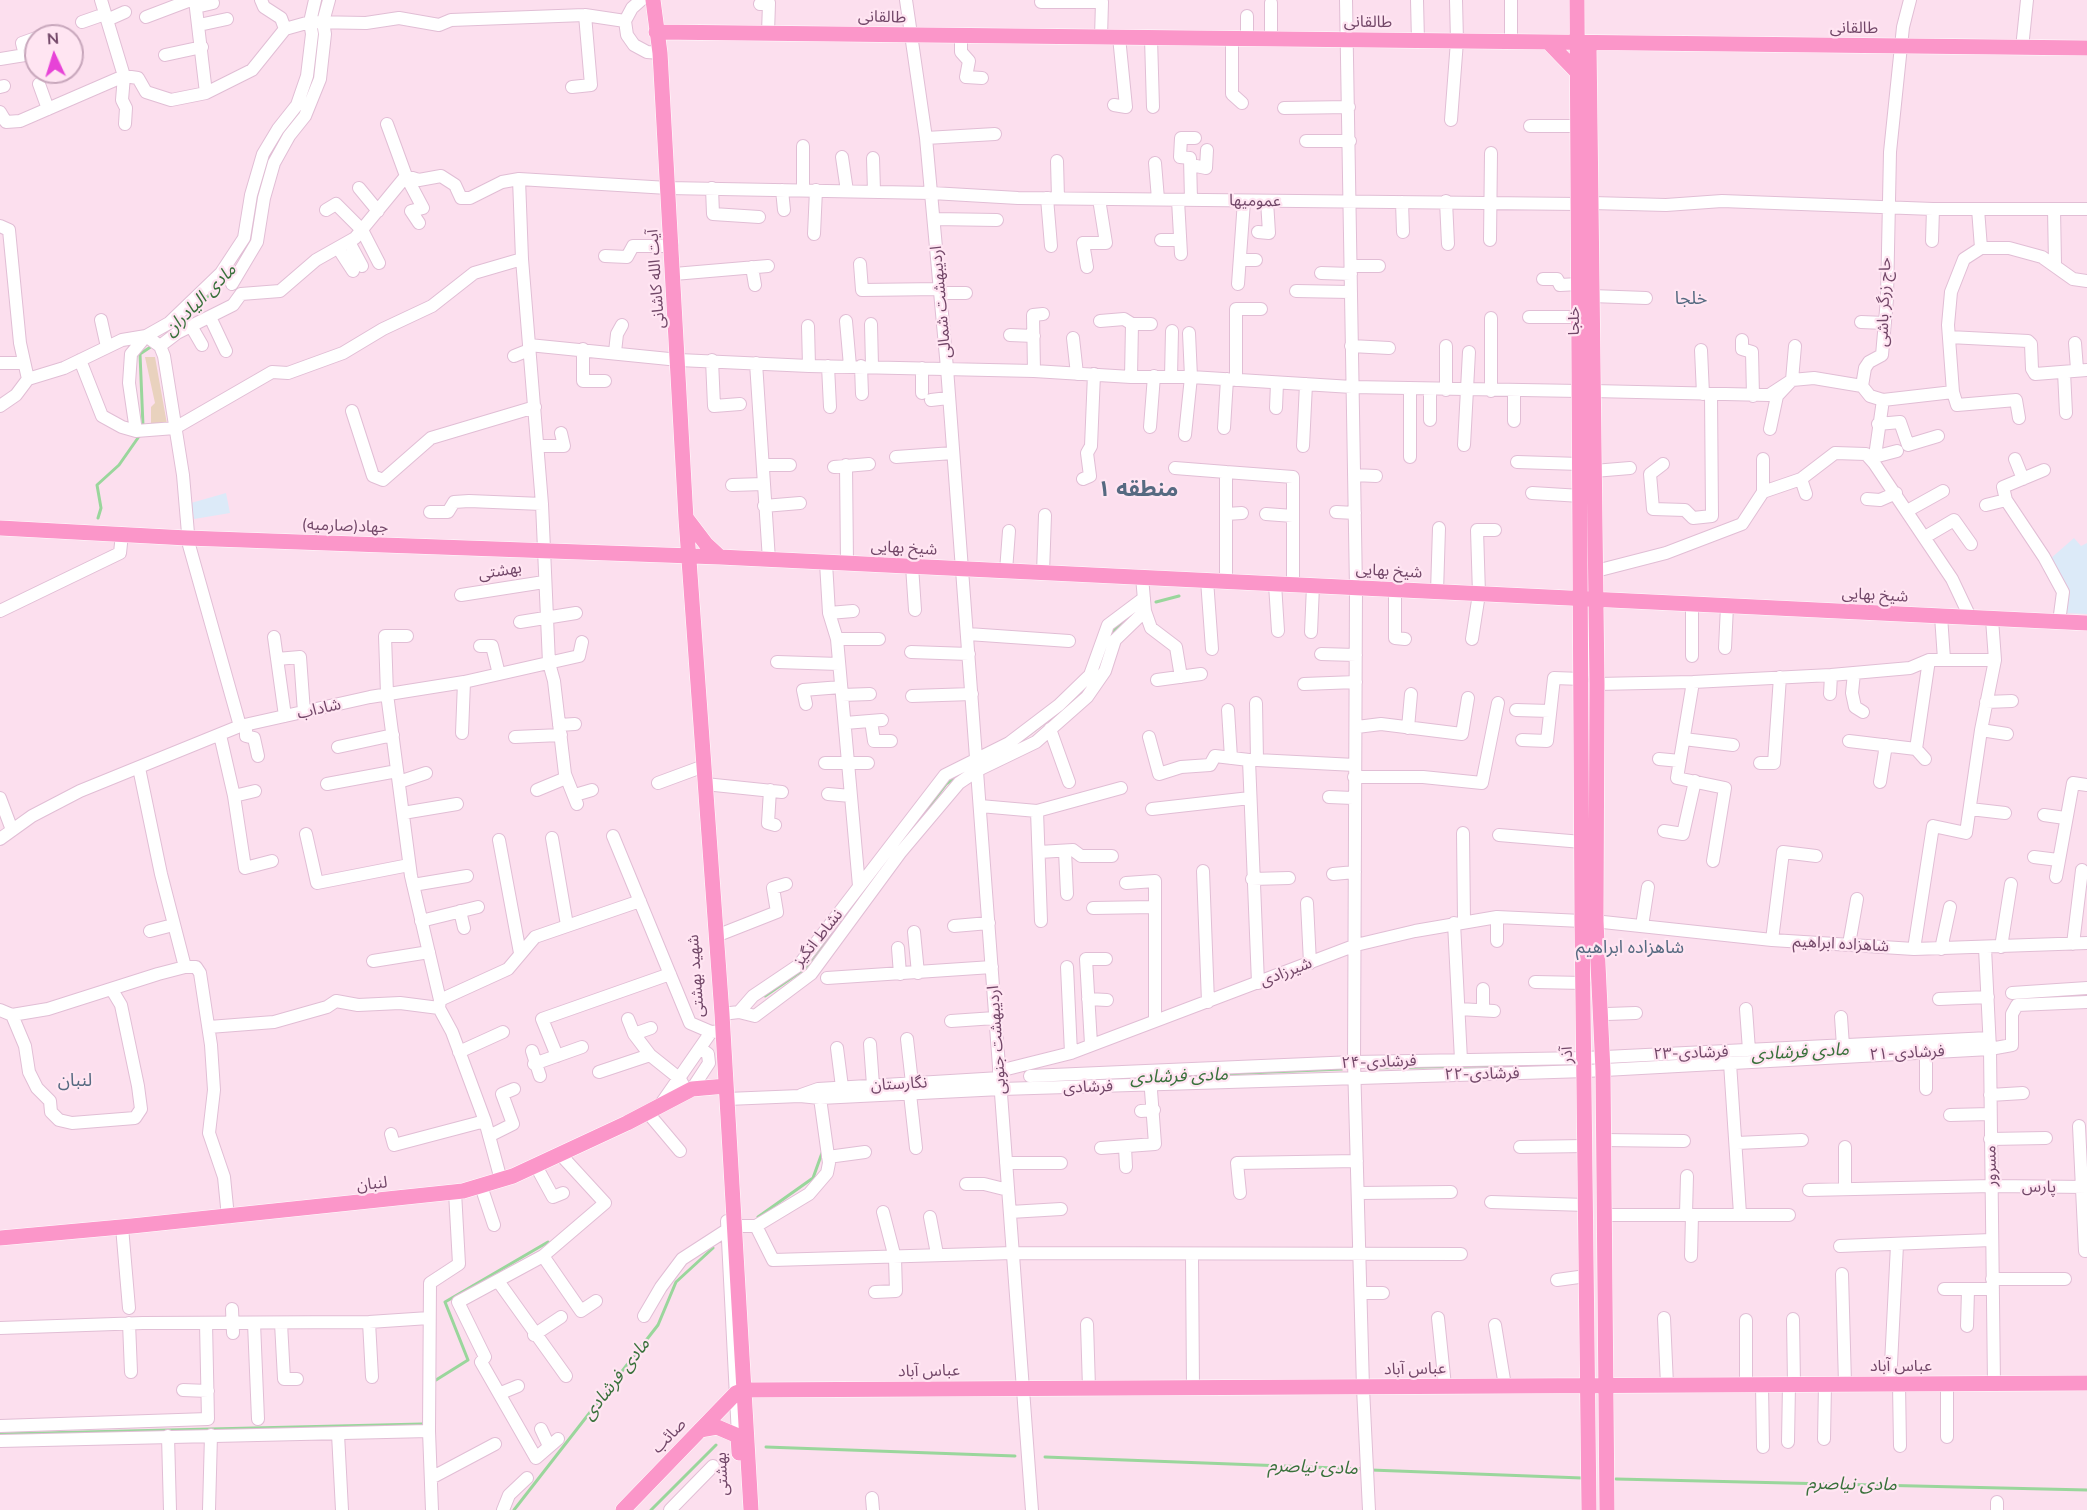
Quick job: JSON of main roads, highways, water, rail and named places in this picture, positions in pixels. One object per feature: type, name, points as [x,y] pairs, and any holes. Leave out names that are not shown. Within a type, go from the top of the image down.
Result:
[{"type":"main road","name":"آیت الله کاشانی","points":[[653,0],[652,32],[660,53],[674,274],[687,519],[687,560]]},
{"type":"main road","name":"خلجا","points":[[1577,0],[1583,43],[1585,203],[1579,317],[1586,349]]},
{"type":"main road","name":"طالقانی","points":[[652,32],[2087,48]]},
{"type":"main road","points":[[1549,43],[1584,80],[1600,53],[1614,43]]},
{"type":"main road","name":"خلجا","points":[[1584,80],[1578,126],[1592,296],[1586,349],[1588,599]]},
{"type":"main road","name":"خلجا","points":[[1587,468],[1581,496],[1596,571],[1588,599]]},
{"type":"main road","points":[[687,519],[706,544],[720,557]]},
{"type":"main road","name":"جهاد(صارمیه)","points":[[0,528],[187,538],[542,550],[687,560]]},
{"type":"main road","name":"شیخ بهایی","points":[[687,560],[720,557],[2087,623]]},
{"type":"main road","name":"شهید بهشتی","points":[[687,560],[701,767],[705,784],[722,1014],[717,1031],[725,1090],[738,1390],[752,1510]]},
{"type":"main road","name":"آذر","points":[[1588,599],[1599,786],[1594,921],[1596,979],[1605,1064],[1607,1510]]},
{"type":"main road","name":"آذر","points":[[1594,682],[1582,842],[1594,921]]},
{"type":"main road","name":"آذر","points":[[1589,1510],[1586,1065],[1596,979]]},
{"type":"main road","name":"لنبان","points":[[0,1238],[455,1192],[501,1180],[536,1166],[648,1113],[686,1087],[725,1090]]},
{"type":"main road","name":"عباس آباد","points":[[738,1390],[2087,1383]]},
{"type":"main road","name":"صائب","points":[[622,1510],[738,1390]]},
{"type":"main road","name":"بهشتی","points":[[700,1430],[717,1427],[738,1436],[742,1510]]},
{"type":"main road","points":[[1589,1491],[1607,1491]]},
{"type":"waterway","name":"مادی الیادران","points":[[319,14],[322,0]]},
{"type":"waterway","name":"مادی الیادران","points":[[315,68],[317,41]]},
{"type":"waterway","name":"مادی الیادران","points":[[253,220],[267,161],[299,112]]},
{"type":"waterway","name":"مادی الیادران","points":[[243,255],[248,241]]},
{"type":"waterway","name":"مادی الیادران","points":[[179,326],[237,266]]},
{"type":"waterway","name":"مادی الیادران","points":[[143,426],[140,354],[152,346]]},
{"type":"waterway","name":"مادی الیادران","points":[[98,518],[101,508],[97,485],[119,465],[140,435]]},
{"type":"waterway","points":[[1156,602],[1179,596]]},
{"type":"waterway","points":[[1111,638],[1114,630],[1122,622]]},
{"type":"waterway","points":[[1064,708],[1087,686]]},
{"type":"waterway","points":[[1016,744],[1056,714]]},
{"type":"waterway","points":[[910,832],[946,784],[963,773]]},
{"type":"waterway","points":[[765,996],[809,966],[844,919]]},
{"type":"waterway","name":"مادی فرشادی","points":[[2061,997],[2087,995]]},
{"type":"waterway","name":"مادی فرشادی","points":[[1370,1068],[1576,1064]]},
{"type":"waterway","name":"مادی فرشادی","points":[[1153,1077],[1342,1069]]},
{"type":"waterway","name":"مادی فرشادی","points":[[1033,1082],[1146,1077]]},
{"type":"waterway","name":"مادی فرشادی","points":[[758,1217],[813,1178],[822,1153]]},
{"type":"waterway","points":[[436,1380],[468,1360],[445,1302],[548,1242]]},
{"type":"waterway","name":"مادی فرشادی","points":[[514,1510],[658,1325],[676,1282],[713,1248]]},
{"type":"waterway","points":[[0,1434],[422,1424]]},
{"type":"waterway","name":"مادی نیاصرم","points":[[651,1510],[716,1445]]},
{"type":"waterway","name":"مادی نیاصرم","points":[[766,1447],[1015,1456]]},
{"type":"waterway","name":"مادی نیاصرم","points":[[1045,1457],[1364,1469]]},
{"type":"waterway","name":"مادی نیاصرم","points":[[1371,1470],[1582,1478]]},
{"type":"waterway","name":"مادی نیاصرم","points":[[1616,1479],[2087,1490]]},
{"type":"district","name":"خلجا","points":[[1691,299]]},
{"type":"district","name":"منطقه ۱","points":[[1138,489]]},
{"type":"district","name":"شاهزاده ابراهیم","points":[[1630,948]]},
{"type":"district","name":"لنبان","points":[[75,1081]]}]
